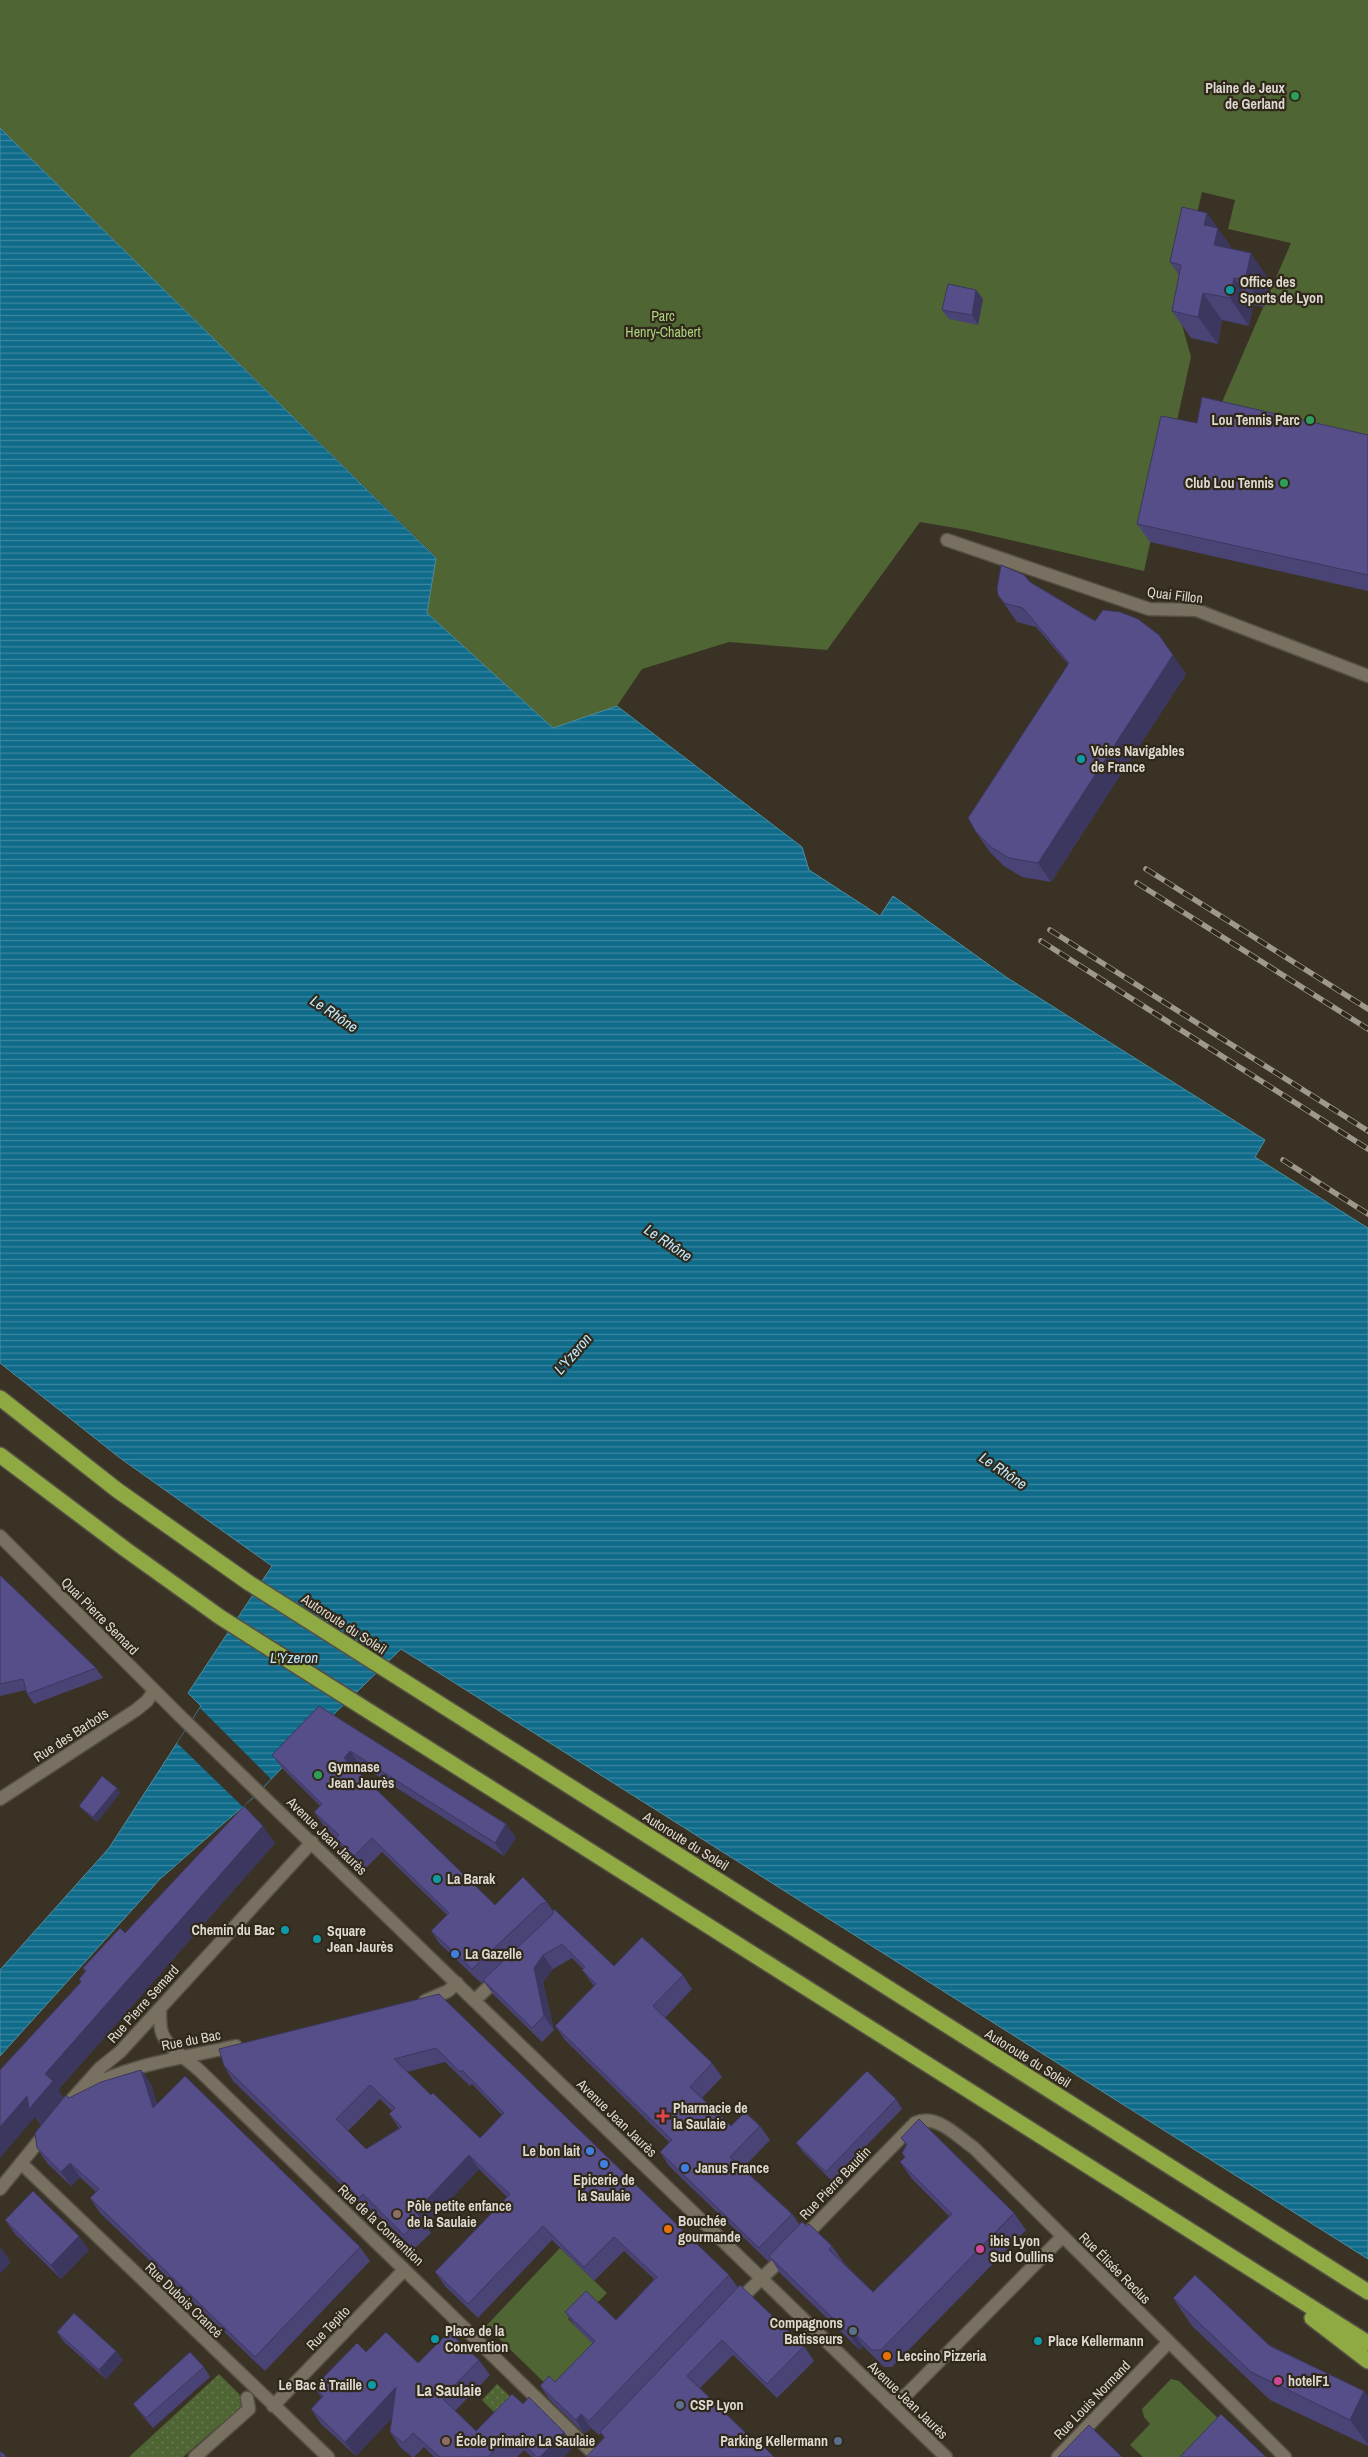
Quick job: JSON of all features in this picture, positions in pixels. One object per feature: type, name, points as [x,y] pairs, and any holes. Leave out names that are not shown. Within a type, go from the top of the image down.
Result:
[{"type":"highway","name":"Autoroute du Soleil","points":[[0,1398],[117,1490],[250,1583],[396,1678],[1368,2292]]},
{"type":"highway","points":[[0,1455],[125,1549],[220,1616],[363,1709],[1368,2343]]},
{"type":"highway","points":[[1233,2258],[1368,2361]]},
{"type":"street","name":"Quai Fillon","points":[[948,540],[1149,609],[1196,610],[1368,676]]},
{"type":"street","name":"Quai Pierre Semard","points":[[0,1536],[180,1716]]},
{"type":"street","name":"Rue des Barbots","points":[[0,1799],[136,1710],[147,1701],[154,1691]]},
{"type":"street","name":"Avenue Jean Jaurès","points":[[180,1716],[946,2457]]},
{"type":"street","name":"Rue Pierre Semard","points":[[0,2189],[100,2068],[120,2052],[312,1842]]},
{"type":"street","points":[[475,2000],[506,1970]]},
{"type":"street","points":[[410,2005],[448,1991],[457,1983]]},
{"type":"street","name":"Rue de la Convention","points":[[160,2009],[161,2029],[164,2039],[186,2058],[404,2270],[418,2281],[593,2456]]},
{"type":"street","name":"Rue du Bac","points":[[77,2094],[107,2078],[130,2069],[244,2044]]},
{"type":"street","name":"Rue Élisée Reclus","points":[[915,2123],[924,2118],[936,2121],[974,2148],[1168,2343],[1285,2457]]},
{"type":"street","name":"Rue Pierre Baudin","points":[[726,2313],[762,2279],[915,2123]]},
{"type":"street","name":"Rue Dubois Crancé","points":[[21,2163],[328,2457]]},
{"type":"street","points":[[889,2402],[907,2394],[1063,2236]]},
{"type":"street","name":"Rue Tepito","points":[[273,2406],[404,2270]]},
{"type":"street","name":"Rue Louis Normand","points":[[1058,2457],[1168,2343]]},
{"type":"street","points":[[195,2457],[249,2409],[248,2398]]},
{"type":"street","points":[[593,2456],[604,2442]]},
{"type":"green space","name":"Parc Henry-Chabert","points":[[0,0],[1368,0],[1368,590],[1216,416],[1291,243],[1228,229],[1235,200],[1202,192],[1176,303],[1191,357],[1144,571],[967,530],[920,522],[827,650],[729,642],[642,669],[617,706],[553,728],[427,613],[436,557],[0,128]]},
{"type":"green space","points":[[560,2248],[607,2293],[581,2319],[574,2312],[568,2319],[605,2355],[556,2394],[486,2326]]},
{"type":"green space","points":[[219,2374],[239,2394],[244,2404],[183,2457],[129,2457]]},
{"type":"green space","points":[[1171,2379],[1179,2381],[1222,2422],[1198,2457],[1143,2457],[1130,2445],[1150,2424],[1144,2417],[1142,2409]]},
{"type":"green space","points":[[497,2384],[512,2398],[497,2415],[482,2400]]},
{"type":"water","points":[[0,128],[436,558],[427,613],[553,728],[617,706],[802,847],[809,870],[880,916],[893,896],[1006,977],[1265,1140],[1255,1157],[1368,1228],[1368,2259],[401,1649],[329,1719],[255,1796],[160,1879],[0,2056],[0,1970],[109,1848],[201,1706],[188,1693],[272,1566],[120,1458],[0,1363]]},
{"type":"pier","points":[[200,1708],[271,1779],[243,1807],[177,1743]]},
{"type":"building","points":[[1182,207],[1207,213],[1204,225],[1218,228],[1214,245],[1251,253],[1245,280],[1234,278],[1230,298],[1203,293],[1198,317],[1172,311],[1181,265],[1170,262]]},
{"type":"building","points":[[948,284],[976,290],[972,315],[942,310]]},
{"type":"building","points":[[1202,397],[1368,435],[1368,575],[1137,524],[1161,416],[1197,423]]},
{"type":"building","name":"Voies Navigables de France","points":[[1001,565],[1024,575],[1030,582],[1095,621],[1103,610],[1120,612],[1138,619],[1159,635],[1173,655],[1038,863],[1009,858],[991,847],[976,832],[968,818],[1069,663],[1023,608],[1004,603],[998,595],[997,589]]},
{"type":"building","points":[[0,1575],[96,1668],[27,1694],[23,1679],[0,1684]]},
{"type":"building","points":[[319,1706],[506,1824],[495,1843],[350,1751],[344,1758],[495,1905],[523,1877],[547,1902],[541,1904],[472,1969],[431,1931],[449,1913],[372,1838],[354,1856],[336,1838],[339,1835],[314,1812],[322,1804],[272,1755]]},
{"type":"building","points":[[102,1776],[117,1788],[93,1817],[79,1806]]},
{"type":"building","points":[[244,1806],[263,1826],[45,2074],[53,2081],[29,2109],[27,2096],[0,2127],[0,2070],[81,1982],[79,1979],[86,1971],[83,1968],[120,1928],[125,1933]]},
{"type":"building","points":[[554,1909],[614,1966],[642,1937],[683,1975],[653,2006],[712,2063],[690,2087],[731,2126],[745,2112],[760,2126],[730,2157],[792,2214],[759,2248],[660,2152],[672,2140],[555,2026],[596,1984],[582,1970],[585,1967],[562,1944],[543,1955],[534,1968],[544,2016],[532,2028],[483,1980],[552,1915]]},
{"type":"building","points":[[439,1994],[729,2275],[589,2421],[581,2414],[576,2420],[540,2386],[549,2376],[555,2382],[595,2341],[565,2312],[586,2291],[616,2320],[657,2277],[614,2237],[584,2267],[543,2226],[468,2304],[435,2272],[510,2194],[469,2155],[415,2212],[421,2218],[404,2235],[363,2194],[359,2198],[224,2066],[219,2049]],"holes":[[[436,2048],[460,2072],[462,2070],[504,2113],[480,2138],[394,2059]],[[370,2085],[395,2108],[389,2114],[402,2127],[366,2149],[336,2119]]]},
{"type":"building","points":[[141,2070],[153,2108],[185,2076],[360,2247],[255,2357],[90,2198],[99,2189],[70,2163],[61,2172],[37,2148],[35,2133],[66,2095],[69,2098],[101,2082]]},
{"type":"building","points":[[867,2071],[896,2099],[826,2172],[796,2143]]},
{"type":"building","points":[[919,2119],[1014,2213],[881,2350],[872,2350],[851,2330],[848,2333],[769,2256],[802,2222],[807,2226],[809,2224],[832,2246],[829,2250],[873,2292],[952,2214],[900,2162],[905,2157],[902,2153],[907,2144],[901,2138]]},
{"type":"building","points":[[33,2191],[79,2236],[51,2265],[5,2220]]},
{"type":"building","points":[[1195,2275],[1270,2346],[1364,2391],[1350,2420],[1251,2372],[1173,2298]]},
{"type":"building","points":[[740,2285],[804,2346],[767,2384],[722,2340],[687,2376],[756,2443],[758,2441],[774,2457],[586,2457],[605,2437],[600,2432]]},
{"type":"building","points":[[74,2313],[116,2351],[99,2370],[57,2332]]},
{"type":"building","points":[[386,2332],[418,2363],[449,2332],[479,2360],[442,2398],[476,2431],[512,2394],[523,2404],[529,2397],[564,2432],[540,2457],[537,2457],[514,2435],[505,2445],[502,2442],[488,2457],[440,2457],[413,2433],[403,2443],[390,2432],[396,2387],[345,2442],[311,2409],[323,2396],[314,2387],[357,2343],[366,2352]]},
{"type":"building","points":[[190,2352],[204,2367],[146,2418],[133,2404]]},
{"type":"building","points":[[1221,2414],[1266,2457],[1180,2457]]},
{"type":"building","points":[[1089,2425],[1122,2457],[1058,2457]]},
{"type":"building","points":[[0,2451],[7,2457],[0,2457]]},
{"type":"railway","points":[[1146,869],[1368,1009]]},
{"type":"railway","points":[[1137,883],[1368,1029]]},
{"type":"railway","points":[[1050,930],[1368,1131]]},
{"type":"railway","points":[[1041,941],[1368,1149]]},
{"type":"railway","points":[[1283,1160],[1368,1214]]},
{"type":"place","name":"Plaine de Jeux de Gerland","points":[[1295,96]]},
{"type":"place","name":"Office des Sports de Lyon","points":[[1230,290]]},
{"type":"place","name":"Lou Tennis Parc","points":[[1310,420]]},
{"type":"place","name":"Club Lou Tennis","points":[[1284,483]]},
{"type":"place","name":"Voies Navigables de France","points":[[1081,759]]},
{"type":"place","name":"Gymnase Jean Jaurès","points":[[318,1775]]},
{"type":"place","name":"La Barak","points":[[437,1879]]},
{"type":"place","name":"Chemin du Bac","points":[[285,1930]]},
{"type":"place","name":"Square Jean Jaurès","points":[[317,1939]]},
{"type":"place","name":"La Gazelle","points":[[455,1954]]},
{"type":"place","name":"Pharmacie de la Saulaie","points":[[663,2116]]},
{"type":"place","name":"Le bon lait","points":[[590,2151]]},
{"type":"place","name":"Epicerie de la Saulaie","points":[[604,2164]]},
{"type":"place","name":"Janus France","points":[[685,2168]]},
{"type":"place","name":"Pôle petite enfance de la Saulaie","points":[[397,2214]]},
{"type":"place","name":"Bouchée gourmande","points":[[668,2229]]},
{"type":"place","name":"ibis Lyon Sud Oullins","points":[[980,2249]]},
{"type":"place","name":"Compagnons Batisseurs","points":[[853,2331]]},
{"type":"place","name":"Place de la Convention","points":[[435,2339]]},
{"type":"place","name":"Place Kellermann","points":[[1038,2341]]},
{"type":"place","name":"Leccino Pizzeria","points":[[887,2356]]},
{"type":"place","name":"hotelF1","points":[[1278,2381]]},
{"type":"place","name":"Le Bac à Traille","points":[[372,2385]]},
{"type":"place","name":"CSP Lyon","points":[[680,2405]]},
{"type":"place","name":"École primaire La Saulaie","points":[[446,2441]]},
{"type":"place","name":"Parking Kellermann","points":[[838,2441]]},
{"type":"district","name":"La Saulaie","points":[[449,2390]]},
{"type":"water label","name":"Le Rhône","points":[[334,1014]]},
{"type":"water label","name":"Le Rhône","points":[[668,1243]]},
{"type":"water label","name":"L'Yzeron","points":[[573,1354]]},
{"type":"water label","name":"Le Rhône","points":[[1003,1471]]},
{"type":"water label","name":"L'Yzeron","points":[[294,1658]]}]
